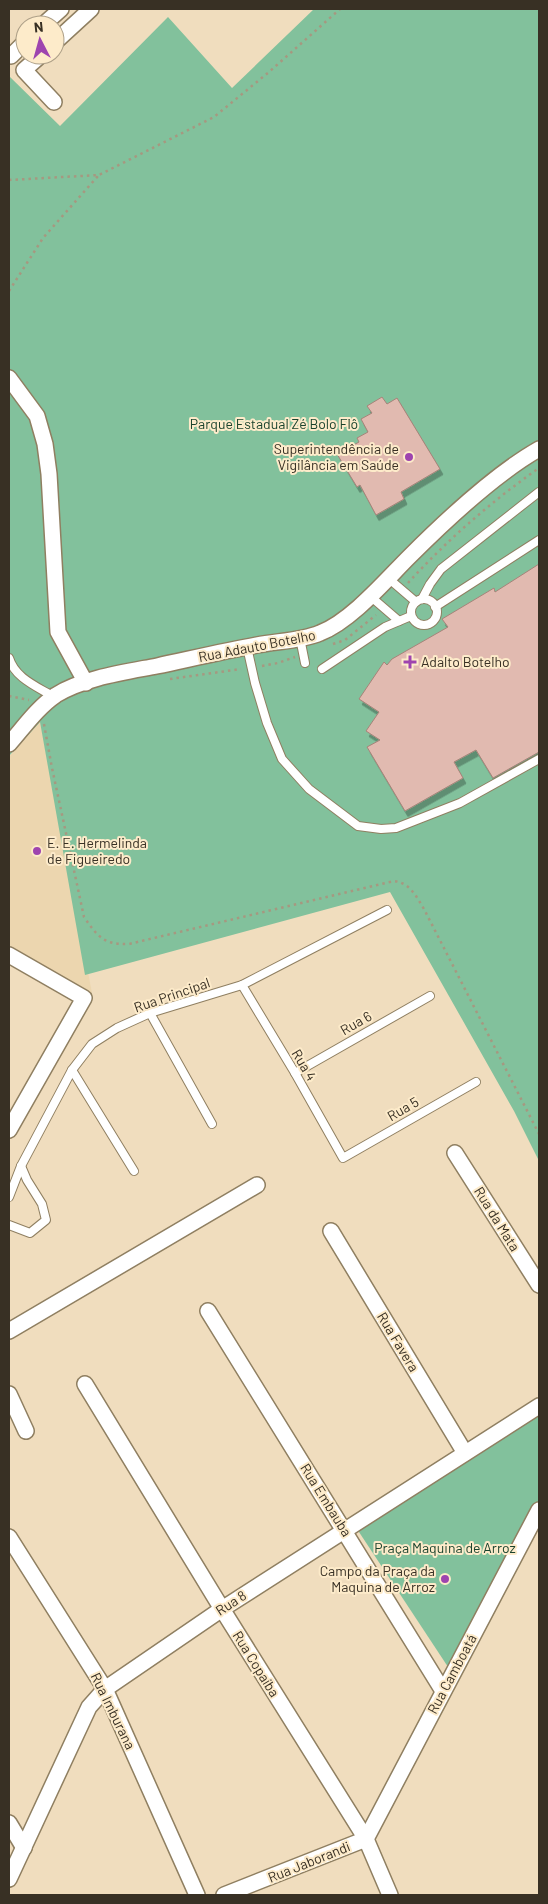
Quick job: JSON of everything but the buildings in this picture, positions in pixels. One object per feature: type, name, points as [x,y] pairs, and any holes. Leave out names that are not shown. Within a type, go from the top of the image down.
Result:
[{"type":"street","points":[[65,33],[91,9]]},
{"type":"street","points":[[11,56],[15,52]]},
{"type":"street","points":[[30,65],[24,70],[54,102]]},
{"type":"street","points":[[9,378],[37,416],[45,444],[49,474],[58,632],[86,683]]},
{"type":"street","name":"Rua Adauto Botelho","points":[[9,744],[40,708],[67,689],[125,673],[247,647],[300,638],[328,629],[342,621],[370,596],[482,490],[539,448]]},
{"type":"street","points":[[9,955],[84,998],[9,1130]]},
{"type":"street","name":"Rua da Mata","points":[[455,1153],[539,1285]]},
{"type":"street","points":[[9,1332],[257,1185]]},
{"type":"street","name":"Rua Favera","points":[[331,1231],[465,1453]]},
{"type":"street","name":"Rua Embauba","points":[[208,1311],[444,1691]]},
{"type":"street","name":"Rua Copaíba","points":[[85,1384],[222,1609],[366,1839],[390,1895]]},
{"type":"street","points":[[9,1394],[26,1431]]},
{"type":"street","name":"Rua 8","points":[[9,1880],[89,1707],[105,1689],[222,1609],[539,1406]]},
{"type":"street","name":"Rua Camboatá","points":[[366,1839],[539,1510]]},
{"type":"street","name":"Rua Imburana","points":[[9,1537],[105,1689],[196,1895]]},
{"type":"street","points":[[9,1823],[24,1848]]},
{"type":"street","name":"Rua Jaborandi","points":[[224,1895],[366,1839]]},
{"type":"lane","points":[[388,578],[419,601],[432,602],[436,607],[437,613],[431,623],[424,625],[416,624],[410,611],[419,601],[441,569],[539,492]]},
{"type":"lane","points":[[436,607],[539,540]]},
{"type":"lane","points":[[370,596],[399,621]]},
{"type":"lane","points":[[322,669],[354,647],[411,616]]},
{"type":"lane","points":[[300,638],[305,663]]},
{"type":"lane","points":[[247,647],[266,723],[282,759],[309,789],[358,826],[381,829],[396,828],[460,803],[539,759]]},
{"type":"lane","points":[[9,658],[12,668],[24,680],[54,697]]},
{"type":"lane","name":"Rua Principal","points":[[9,1197],[21,1166],[72,1070],[92,1044],[117,1028],[150,1013],[242,985],[387,910]]},
{"type":"lane","name":"Rua 4","points":[[242,985],[343,1158]]},
{"type":"lane","name":"Rua 6","points":[[295,1073],[430,996]]},
{"type":"lane","points":[[150,1013],[212,1124]]},
{"type":"lane","points":[[72,1070],[134,1170]]},
{"type":"lane","name":"Rua 5","points":[[343,1158],[476,1082]]},
{"type":"lane","points":[[9,1225],[30,1233],[46,1220],[42,1204],[27,1180],[21,1166]]},
{"type":"path","points":[[9,291],[43,238],[99,175],[214,118],[340,9]]},
{"type":"path","points":[[9,180],[99,175]]},
{"type":"path","points":[[402,590],[422,567],[502,494],[539,468]]},
{"type":"path","points":[[329,645],[344,640],[385,609]]},
{"type":"path","points":[[170,679],[278,663],[303,654]]},
{"type":"path","points":[[9,696],[31,700],[40,708],[84,917],[97,936],[116,944],[129,944],[394,881],[401,882],[408,886],[424,908],[539,1134]]},
{"type":"shaded area","name":"E. E. Hermelinda de Figueiredo","points":[[40,722],[92,993],[9,945],[9,757]]},
{"type":"green space","name":"Parque Estadual Zé Bolo Flô","points":[[314,9],[539,9],[539,1161],[514,1111],[390,892],[85,975],[40,722],[9,756],[9,76],[60,126],[168,17],[232,88]]},
{"type":"green space","name":"Praça Maquina de Arroz","points":[[539,1413],[539,1500],[452,1673],[357,1529]]},
{"type":"place","name":"Superintendência de Vigilância em Saúde","points":[[409,457]]},
{"type":"place","name":"Adalto Botelho","points":[[410,662]]},
{"type":"place","name":"E. E. Hermelinda de Figueiredo","points":[[37,851]]},
{"type":"place","name":"Campo da Praça da Maquina de Arroz","points":[[445,1579]]}]
